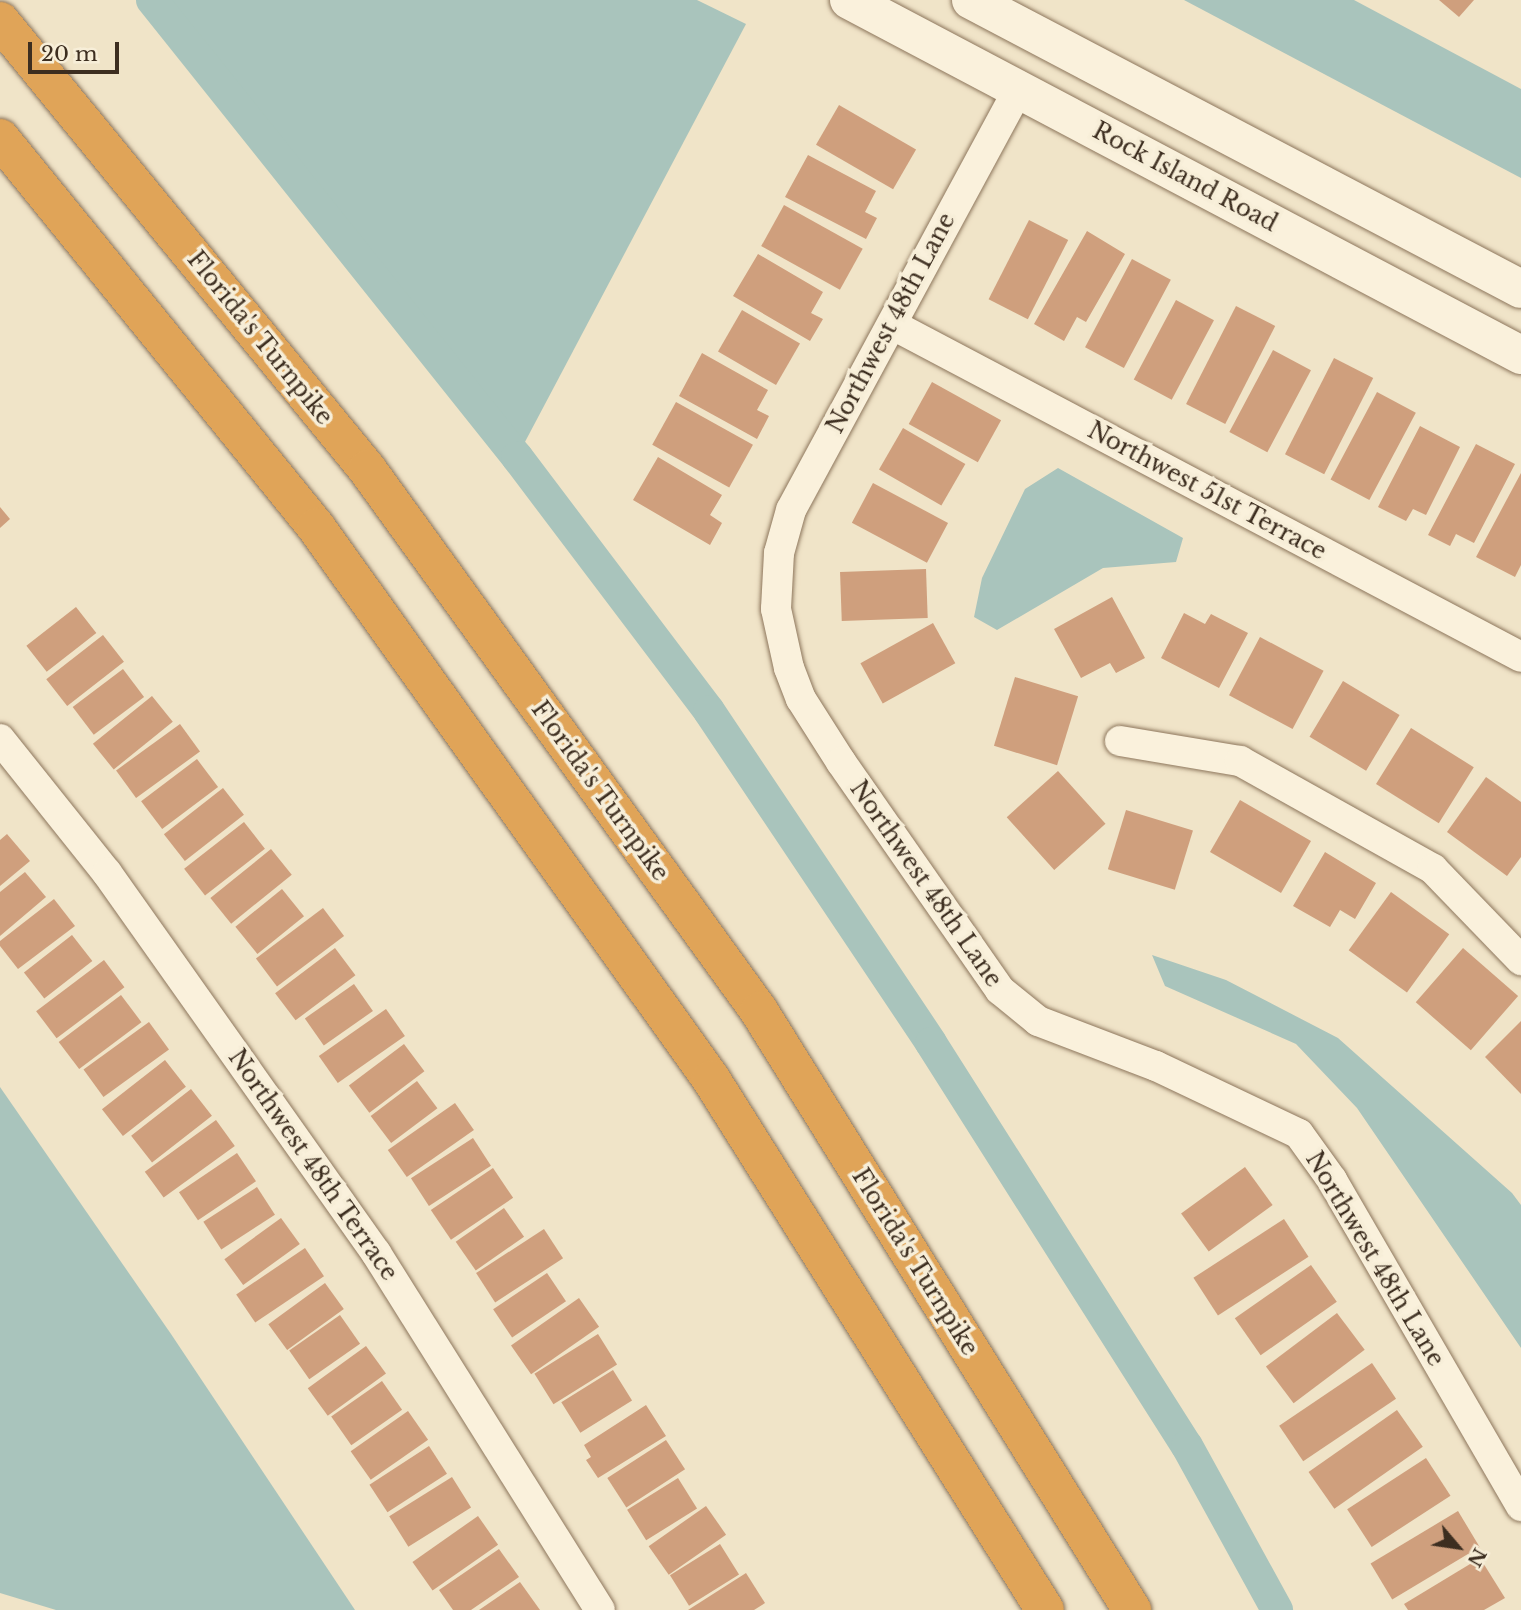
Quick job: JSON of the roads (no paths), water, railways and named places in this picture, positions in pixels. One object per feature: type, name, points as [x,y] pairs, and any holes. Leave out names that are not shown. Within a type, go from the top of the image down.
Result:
[{"type":"highway","name":"Florida's Turnpike","points":[[0,21],[367,469],[759,1011],[1132,1610]]},
{"type":"highway","points":[[0,138],[316,527],[703,1067],[1045,1610]]},
{"type":"main road","name":"Rock Island Road","points":[[849,0],[1521,355]]},
{"type":"main road","points":[[971,0],[1521,289]]},
{"type":"street","name":"Northwest 48th Lane","points":[[1018,90],[800,490],[784,532],[779,553],[776,609],[786,657],[800,699],[1000,990],[1038,1021],[1156,1066],[1299,1133],[1332,1180],[1521,1506]]},
{"type":"street","name":"Northwest 51st Terrace","points":[[892,325],[1521,657]]},
{"type":"street","name":"Northwest 48th Terrace","points":[[0,739],[107,873],[376,1253],[600,1610]]},
{"type":"street","points":[[1121,741],[1240,761],[1433,869],[1521,960]]},
{"type":"water","points":[[152,0],[697,0],[746,24],[517,457]]},
{"type":"water","points":[[1184,0],[1354,0],[1521,89],[1521,178]]},
{"type":"water","points":[[1058,468],[1183,538],[1176,562],[1103,568],[997,630],[974,617],[982,578],[1025,489]]},
{"type":"water","points":[[1152,955],[1226,980],[1338,1038],[1512,1193],[1521,1205],[1521,1348],[1357,1108],[1296,1044],[1165,986]]},
{"type":"water","points":[[0,1087],[171,1334],[355,1610],[56,1610],[0,1593]]},
{"type":"waterway","points":[[152,0],[517,457],[709,711],[931,1043],[1187,1446],[1277,1610]]}]
